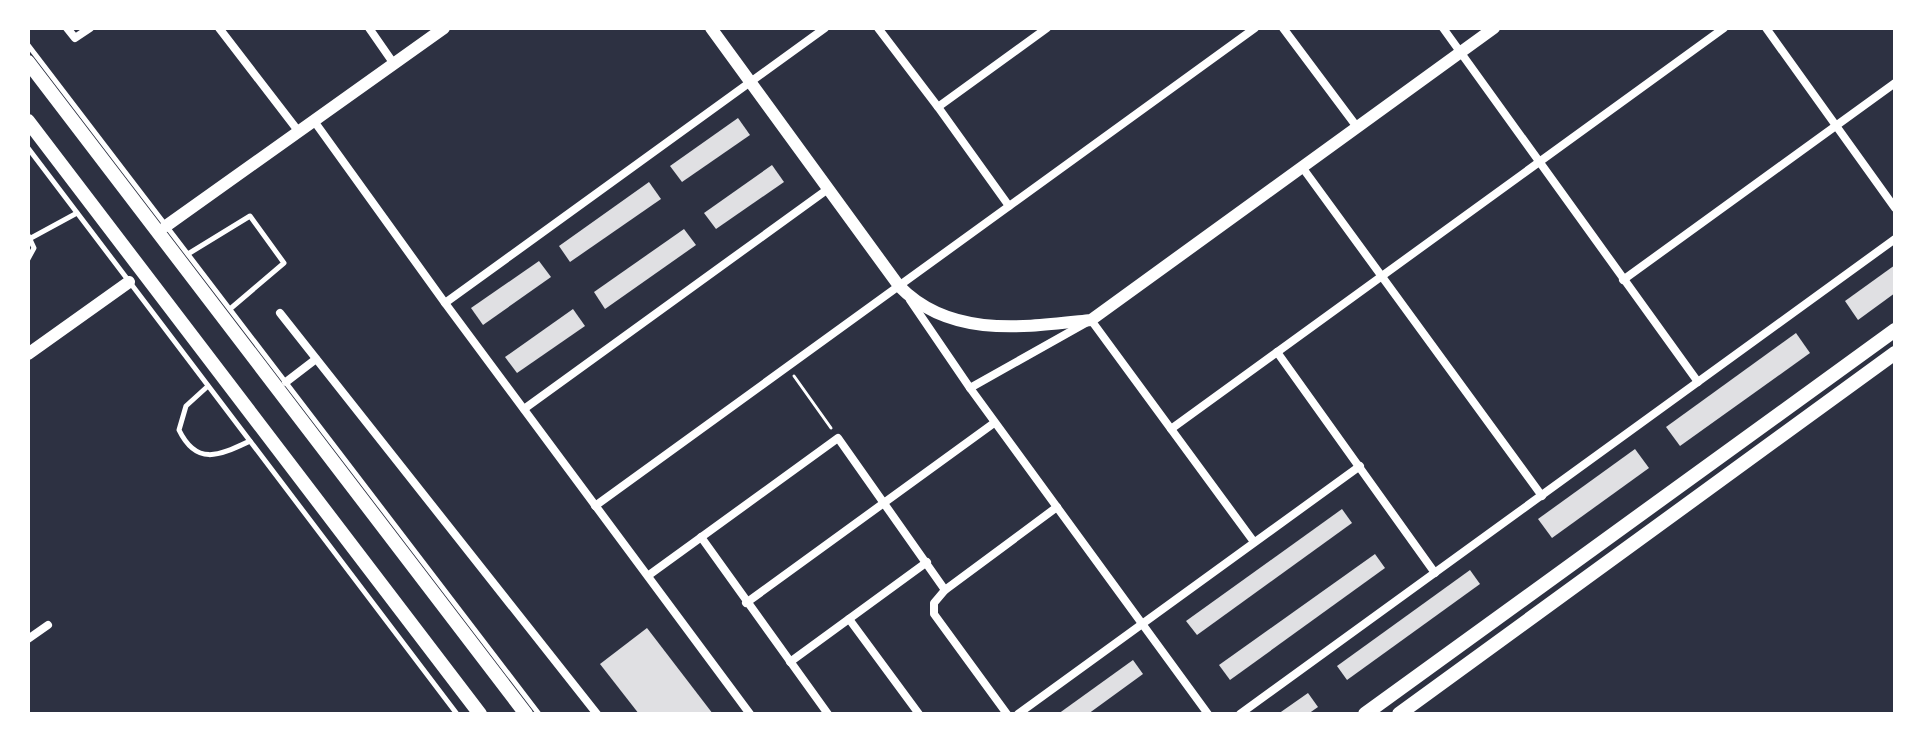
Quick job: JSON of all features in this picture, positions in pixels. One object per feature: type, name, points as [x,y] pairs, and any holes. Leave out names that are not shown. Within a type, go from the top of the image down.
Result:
[{"type":"main road","points":[[28,62],[526,714]]},
{"type":"main road","points":[[28,121],[480,714]]},
{"type":"main road","points":[[1365,714],[1895,330]]},
{"type":"main road","points":[[1399,714],[1895,353]]},
{"type":"street","points":[[67,28],[75,38],[90,28]]},
{"type":"street","points":[[219,28],[299,132]]},
{"type":"street","points":[[369,28],[394,64]]},
{"type":"street","points":[[166,226],[444,28]]},
{"type":"street","points":[[711,28],[902,289],[994,423],[1208,714]]},
{"type":"street","points":[[445,303],[825,28]]},
{"type":"street","points":[[878,28],[1009,206]]},
{"type":"street","points":[[938,107],[1047,28]]},
{"type":"street","points":[[595,506],[902,289],[1009,206],[1255,28]]},
{"type":"street","points":[[1283,28],[1357,127]]},
{"type":"street","points":[[1443,28],[1698,382]]},
{"type":"street","points":[[970,388],[1091,320],[1494,28]]},
{"type":"street","points":[[1171,429],[1724,28]]},
{"type":"street","points":[[1766,28],[1895,208]]},
{"type":"street","points":[[1623,280],[1895,83]]},
{"type":"street","points":[[314,121],[750,714]]},
{"type":"street","points":[[1302,167],[1542,496]]},
{"type":"street","points":[[524,409],[828,189]]},
{"type":"street","points":[[1240,714],[1895,239]]},
{"type":"street","points":[[28,354],[129,282]]},
{"type":"street","points":[[902,289],[941,316],[982,326],[1091,320]]},
{"type":"street","points":[[280,313],[597,714]]},
{"type":"street","points":[[1091,320],[1254,542]]},
{"type":"street","points":[[1277,352],[1435,573]]},
{"type":"street","points":[[286,382],[316,359]]},
{"type":"street","points":[[746,603],[994,423]]},
{"type":"street","points":[[649,575],[838,438],[945,590]]},
{"type":"street","points":[[1018,714],[1360,466]]},
{"type":"street","points":[[1007,714],[934,614],[934,603],[945,590],[1057,507]]},
{"type":"street","points":[[701,537],[828,714]]},
{"type":"street","points":[[790,662],[927,562]]},
{"type":"street","points":[[849,619],[916,713]]},
{"type":"street","points":[[28,639],[48,625]]},
{"type":"lane","points":[[28,45],[539,714]]},
{"type":"lane","points":[[28,148],[457,714]]},
{"type":"lane","points":[[28,259],[34,248],[30,237],[77,213]]},
{"type":"lane","points":[[188,254],[250,216],[284,263],[230,309]]},
{"type":"lane","points":[[208,386],[186,406],[179,430],[183,439],[192,449],[215,456],[250,441]]},
{"type":"path","points":[[788,367],[838,438]]},
{"type":"building","points":[[738,118],[750,135],[682,182],[670,166]]},
{"type":"building","points":[[772,165],[784,182],[716,229],[704,213]]},
{"type":"building","points":[[649,182],[661,199],[570,262],[559,246]]},
{"type":"building","points":[[684,229],[696,245],[605,309],[594,292]]},
{"type":"building","points":[[539,261],[551,277],[483,325],[471,308]]},
{"type":"building","points":[[1895,265],[1895,293],[1858,320],[1845,301]]},
{"type":"building","points":[[573,309],[585,326],[517,373],[505,357]]},
{"type":"building","points":[[1796,333],[1810,353],[1680,446],[1666,427]]},
{"type":"building","points":[[1635,449],[1649,468],[1552,538],[1538,519]]},
{"type":"building","points":[[1342,509],[1352,523],[1197,635],[1186,621]]},
{"type":"building","points":[[1375,554],[1385,568],[1230,680],[1219,665]]},
{"type":"building","points":[[1470,570],[1480,584],[1347,680],[1337,666]]},
{"type":"building","points":[[647,628],[713,714],[639,714],[600,664]]},
{"type":"building","points":[[1133,660],[1143,674],[1088,714],[1058,714]]},
{"type":"building","points":[[1308,693],[1318,707],[1308,714],[1278,714]]}]
